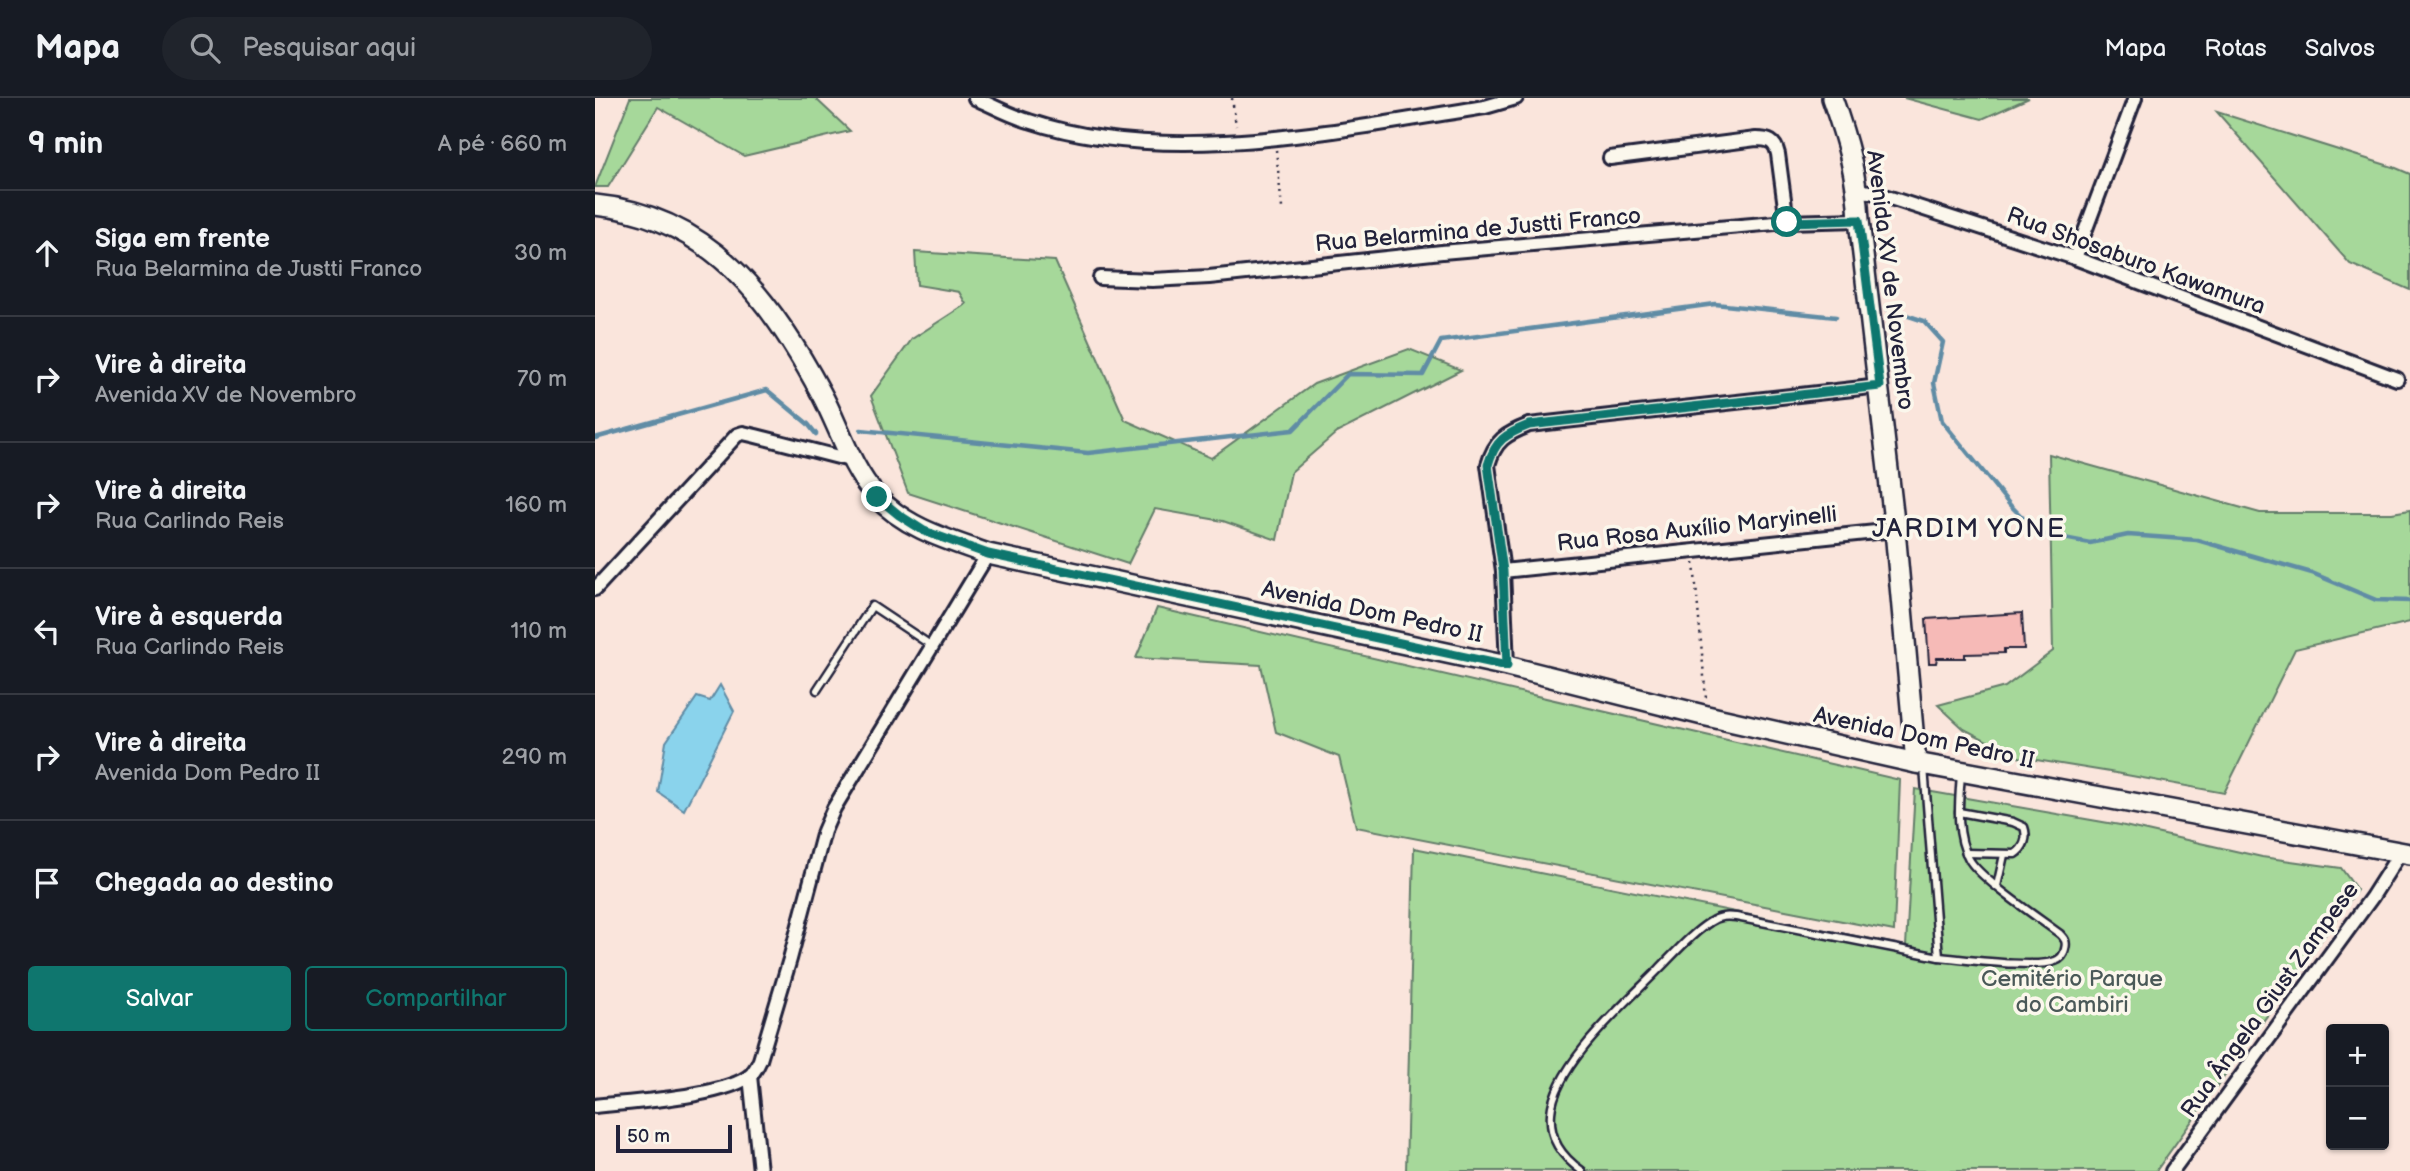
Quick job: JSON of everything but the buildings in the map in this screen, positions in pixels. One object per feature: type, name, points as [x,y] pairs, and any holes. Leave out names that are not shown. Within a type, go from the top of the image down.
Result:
[{"type":"street","points":[[975,98],[1029,121],[1097,138],[1176,142],[1275,140],[1485,107],[1516,98]]},
{"type":"street","name":"Avenida XV de Novembro","points":[[1832,98],[1849,144],[1858,190],[1859,220],[1895,530],[1914,737],[1920,764]]},
{"type":"street","points":[[2075,258],[2135,98]]},
{"type":"street","points":[[1610,158],[1756,139],[1770,140],[1776,145],[1778,154],[1787,222]]},
{"type":"street","name":"Rua Shosaburo Kawamura","points":[[1858,190],[1875,193],[2075,258],[2397,380]]},
{"type":"street","name":"Avenida Dom Pedro II","points":[[595,205],[653,216],[717,253],[743,278],[776,319],[821,392],[863,479],[877,497],[924,531],[988,554],[1507,666],[1707,716],[1920,764],[2405,854]]},
{"type":"street","name":"Rua Belarmina de Justti Franco","points":[[1100,278],[1152,280],[1209,277],[1442,252],[1787,222],[1859,220]]},
{"type":"street","points":[[1507,666],[1503,571],[1488,465],[1492,449],[1509,433],[1529,425],[1880,386]]},
{"type":"street","points":[[595,589],[737,435],[743,433],[854,461]]},
{"type":"street","name":"Rua Rosa Auxílio Maryinelli","points":[[1503,571],[1895,530]]},
{"type":"street","points":[[595,1106],[685,1096],[736,1084],[750,1076],[760,1060],[824,831],[834,808],[988,554]]},
{"type":"street","points":[[1892,758],[1906,748],[1914,737]]},
{"type":"street","name":"Rua Ângela Giust Zampese","points":[[2172,1171],[2405,854]]},
{"type":"street","points":[[750,1076],[760,1171]]},
{"type":"lane","points":[[817,690],[872,606],[932,646]]},
{"type":"lane","points":[[1920,764],[1939,957]]},
{"type":"lane","points":[[1582,1171],[1556,1147],[1552,1132],[1551,1111],[1561,1082],[1584,1047],[1615,1013],[1711,921],[1721,917],[1736,917],[1939,957],[2033,964],[2058,960],[2063,955],[2064,938],[1969,862],[1960,829],[1961,771]]},
{"type":"lane","points":[[1959,812],[2014,822],[2024,827],[2025,838],[2020,850],[2015,854],[1966,853]]},
{"type":"lane","points":[[1997,886],[2004,855]]},
{"type":"path","points":[[1232,98],[1239,141]]},
{"type":"path","points":[[1275,140],[1282,208]]},
{"type":"path","points":[[1693,550],[1707,716]]},
{"type":"green space","points":[[630,98],[815,98],[850,131],[744,156],[658,107],[608,187],[595,187]]},
{"type":"green space","points":[[1904,98],[2029,98],[1982,119]]},
{"type":"green space","points":[[2217,112],[2410,174],[2410,290],[2350,264]]},
{"type":"green space","points":[[915,252],[1055,261],[1125,420],[1211,458],[1314,384],[1409,349],[1461,370],[1336,433],[1291,472],[1277,540],[1223,521],[1155,509],[1128,564],[908,493],[871,396],[912,339],[966,304],[959,292],[917,285]]},
{"type":"green space","points":[[2049,454],[2260,513],[2392,513],[2410,510],[2410,622],[2295,649],[2224,793],[2018,757],[1964,729],[1938,705],[2005,687],[2053,651]]},
{"type":"green space","points":[[1157,608],[1900,780],[1894,931],[1356,827],[1339,757],[1276,732],[1261,665],[1136,658]]},
{"type":"green space","name":"Cemitério Parque do Cambiri","points":[[1915,789],[2120,825],[2262,857],[2341,868],[2357,890],[2156,1171],[1406,1171],[1414,848],[1906,946]]},
{"type":"water","points":[[720,685],[734,711],[684,810],[658,792],[666,742],[697,697],[710,701]]},
{"type":"waterway","points":[[861,430],[1088,453],[1293,430],[1348,374],[1423,375],[1441,341],[1715,304],[1836,317]]},
{"type":"waterway","points":[[1888,309],[1924,321],[1943,342],[1934,383],[1942,421],[2010,505],[2038,533],[2090,543],[2128,535],[2197,540],[2312,573],[2376,600],[2410,601]]},
{"type":"waterway","points":[[595,438],[767,390],[816,434]]},
{"type":"district","name":"JARDIM YONE","points":[[1969,529]]},
{"type":"route","points":[[877,497],[924,531],[988,554],[1507,666],[1503,571],[1488,465],[1492,449],[1509,433],[1529,425],[1880,386],[1859,220],[1787,222]]}]
